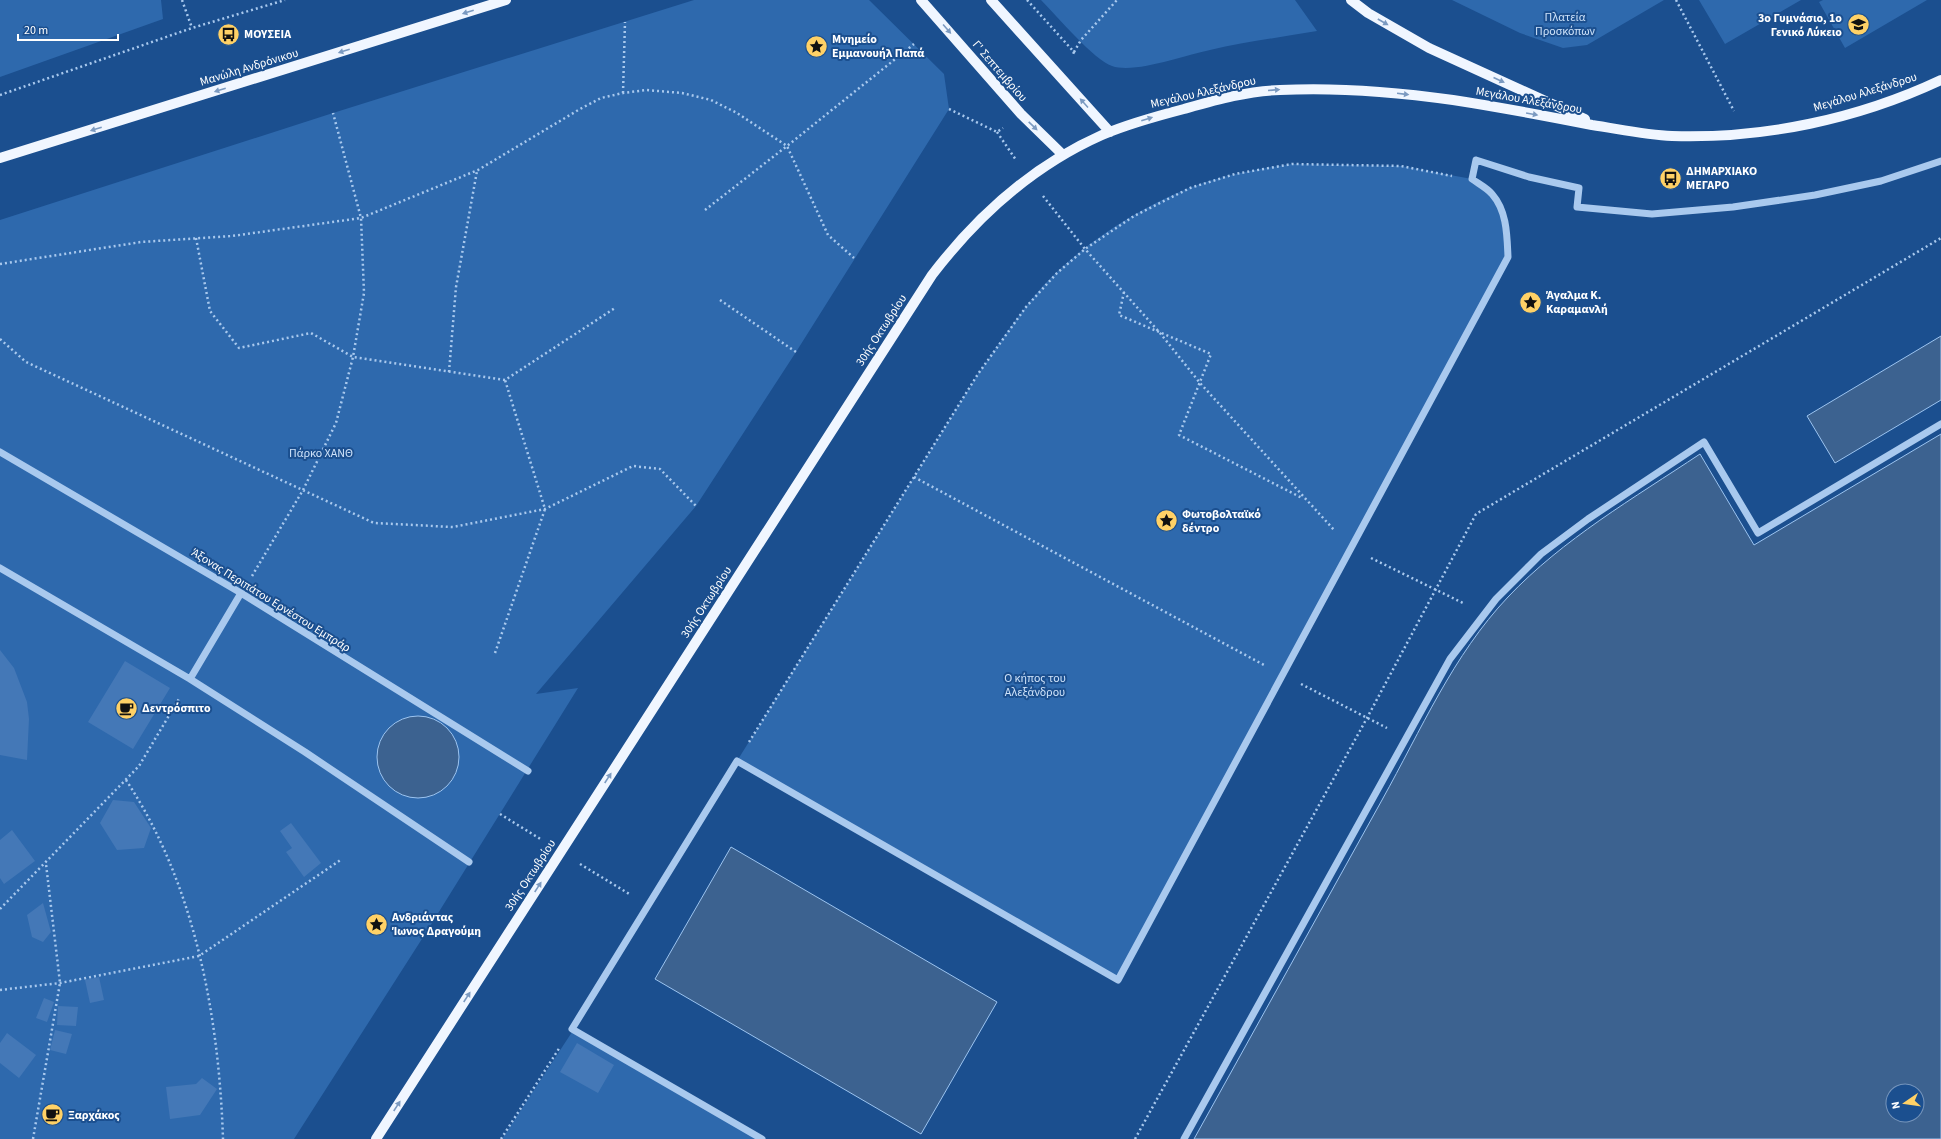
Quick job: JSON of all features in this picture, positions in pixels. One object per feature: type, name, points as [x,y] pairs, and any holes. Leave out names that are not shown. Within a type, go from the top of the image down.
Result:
[{"type":"main road","name":"Μανώλη Ανδρόνικου","points":[[0,158],[506,0]]},
{"type":"main road","name":"Γ' Σεπτεμβρίου","points":[[921,0],[1020,114],[1062,155]]},
{"type":"main road","points":[[991,0],[1110,132]]},
{"type":"main road","points":[[1351,0],[1368,13],[1429,48],[1602,126]]},
{"type":"main road","name":"Μεγάλου Αλεξάνδρου","points":[[1110,132],[1148,118],[1235,96],[1278,90],[1318,89],[1386,92],[1454,100],[1653,135],[1708,136],[1746,134],[1834,118],[1894,98],[1941,80]]},
{"type":"main road","name":"30ής Οκτωβρίου","points":[[376,1139],[932,275],[960,240],[997,202],[1028,177],[1062,155],[1110,132]]},
{"type":"street","points":[[762,1139],[572,1028],[737,761],[1118,980],[1508,257],[1507,232],[1502,211],[1492,194],[1472,179],[1476,160],[1529,177],[1579,188],[1577,207],[1652,214],[1733,207],[1815,194],[1881,181],[1941,161]]},
{"type":"street","points":[[1184,1139],[1450,659],[1484,613],[1541,554],[1588,520],[1704,442],[1758,533],[1941,424]]},
{"type":"street","name":"Άξονας Περιπάτου Ερνέστου Εμπράρ","points":[[0,452],[241,594],[528,771]]},
{"type":"street","points":[[0,568],[190,679],[305,752],[470,862]]},
{"type":"street","points":[[190,679],[241,594]]},
{"type":"path","points":[[182,0],[192,28]]},
{"type":"path","points":[[0,95],[192,28],[285,0]]},
{"type":"path","points":[[1074,52],[1080,40],[1117,0]]},
{"type":"path","points":[[1676,0],[1746,134]]},
{"type":"path","points":[[623,92],[625,22]]},
{"type":"path","points":[[705,210],[914,44]]},
{"type":"path","points":[[0,264],[141,242],[232,236],[361,218],[478,170],[601,98],[623,92],[646,90],[682,93],[711,100],[737,113],[787,146],[828,235],[854,258]]},
{"type":"path","points":[[241,594],[303,490],[336,423],[353,357],[364,293],[361,218],[333,113]]},
{"type":"path","points":[[737,761],[978,374],[1011,326],[1044,286],[1085,249],[1134,216],[1172,196],[1209,181],[1258,169],[1292,164],[1401,166],[1472,179]]},
{"type":"path","points":[[449,372],[456,287],[478,170]]},
{"type":"path","points":[[196,238],[210,311],[239,348],[311,333],[353,357],[505,380],[615,308]]},
{"type":"path","points":[[1085,249],[1160,333],[1200,383],[1304,499],[1351,548],[1484,613]]},
{"type":"path","points":[[1124,292],[1119,315],[1211,354],[1178,435],[1304,499]]},
{"type":"path","points":[[720,300],[796,352]]},
{"type":"path","points":[[0,339],[26,362],[374,523],[453,527],[545,508],[633,466],[660,469],[696,506]]},
{"type":"path","points":[[495,653],[545,508],[505,380]]},
{"type":"path","points":[[914,477],[1282,674],[1407,738]]},
{"type":"path","points":[[0,909],[46,864],[139,766],[190,679]]},
{"type":"path","points":[[126,780],[152,821],[190,918],[215,1036],[222,1106],[222,1139]]},
{"type":"path","points":[[0,990],[60,983],[199,956],[342,859]]},
{"type":"path","points":[[33,1139],[60,983],[46,864]]},
{"type":"path","points":[[501,1139],[572,1028]]},
{"type":"green space","points":[[0,0],[161,0],[163,19],[0,77]]},
{"type":"green space","name":"Πάρκο ΧΑΝΘ","points":[[694,0],[869,0],[944,74],[949,109],[796,352],[696,506],[536,694],[578,688],[427,931],[294,1139],[0,1139],[0,220],[333,113]]},
{"type":"green space","points":[[1041,0],[1295,0],[1317,31],[1223,47],[1147,66],[1122,68],[1112,66],[1096,56]]},
{"type":"green space","name":"Πλατεία Προσκόπων","points":[[1452,0],[1664,0],[1587,45],[1563,48],[1520,33]]},
{"type":"green space","points":[[1699,0],[1801,0],[1725,44]]},
{"type":"green space","name":"3ο Γυμνάσιο, 1ο Γενικό Λύκειο","points":[[1823,0],[1927,0],[1845,48],[1819,2]]},
{"type":"green space","name":"Ο κήπος του Αλεξάνδρου","points":[[1292,164],[1401,166],[1472,179],[1492,194],[1502,211],[1508,257],[1118,980],[737,761],[978,374],[1017,318],[1043,286],[1078,253],[1098,238],[1164,199],[1219,178]]},
{"type":"green space","points":[[574,1029],[762,1139],[502,1139]]},
{"type":"shaded area","points":[[1941,336],[1941,400],[1835,463],[1807,416]]},
{"type":"shaded area","points":[[1941,434],[1941,1139],[1194,1139],[1439,694],[1471,643],[1508,597],[1552,556],[1600,520],[1700,454],[1754,545]]},
{"type":"shaded area","points":[[418,716],[434,719],[447,728],[456,741],[459,757],[456,773],[447,786],[434,795],[418,798],[402,795],[389,786],[380,773],[377,757],[380,741],[389,728],[402,719]]},
{"type":"shaded area","points":[[731,847],[997,1002],[921,1134],[655,979]]},
{"type":"building","points":[[0,650],[14,668],[27,702],[29,719],[27,760],[0,755]]},
{"type":"building","name":"Δεντρόσπιτο","points":[[125,661],[170,688],[133,749],[88,722]]},
{"type":"building","points":[[113,800],[134,802],[151,828],[144,848],[117,850],[100,823]]},
{"type":"building","points":[[291,823],[321,863],[304,877],[286,852],[292,848],[280,831]]},
{"type":"building","points":[[12,830],[35,861],[4,884],[0,878],[0,840]]},
{"type":"building","points":[[43,903],[51,932],[43,942],[32,937],[27,915]]},
{"type":"building","points":[[99,977],[104,1000],[90,1003],[85,980]]},
{"type":"building","points":[[44,998],[54,1002],[47,1022],[36,1018]]},
{"type":"building","points":[[58,1006],[78,1007],[76,1026],[57,1025]]},
{"type":"building","points":[[55,1030],[72,1034],[66,1054],[50,1050]]},
{"type":"building","points":[[7,1033],[36,1055],[19,1078],[0,1063],[0,1043]]},
{"type":"building","points":[[577,1043],[614,1065],[598,1093],[560,1072]]},
{"type":"building","points":[[202,1078],[217,1089],[200,1115],[170,1119],[166,1087],[196,1084]]},
{"type":"place","name":"3ο Γυμνάσιο, 1ο Γενικό Λύκειο","points":[[1858,25]]},
{"type":"place","name":"ΜΟΥΣΕΙΑ","points":[[228,34]]},
{"type":"place","name":"Μνημείο Εμμανουήλ Παπά","points":[[816,46]]},
{"type":"place","name":"ΔΗΜΑΡΧΙΑΚΟ ΜΕΓΑΡΟ","points":[[1670,178]]},
{"type":"place","name":"Άγαλμα Κ. Καραμανλή","points":[[1530,302]]},
{"type":"place","name":"Φωτοβολταϊκό δέντρο","points":[[1166,521]]},
{"type":"place","name":"Δεντρόσπιτο","points":[[127,708]]},
{"type":"place","name":"Ανδριάντας Ίωνος Δραγούμη","points":[[377,924]]},
{"type":"place","name":"Ξαρχάκος","points":[[52,1115]]}]
